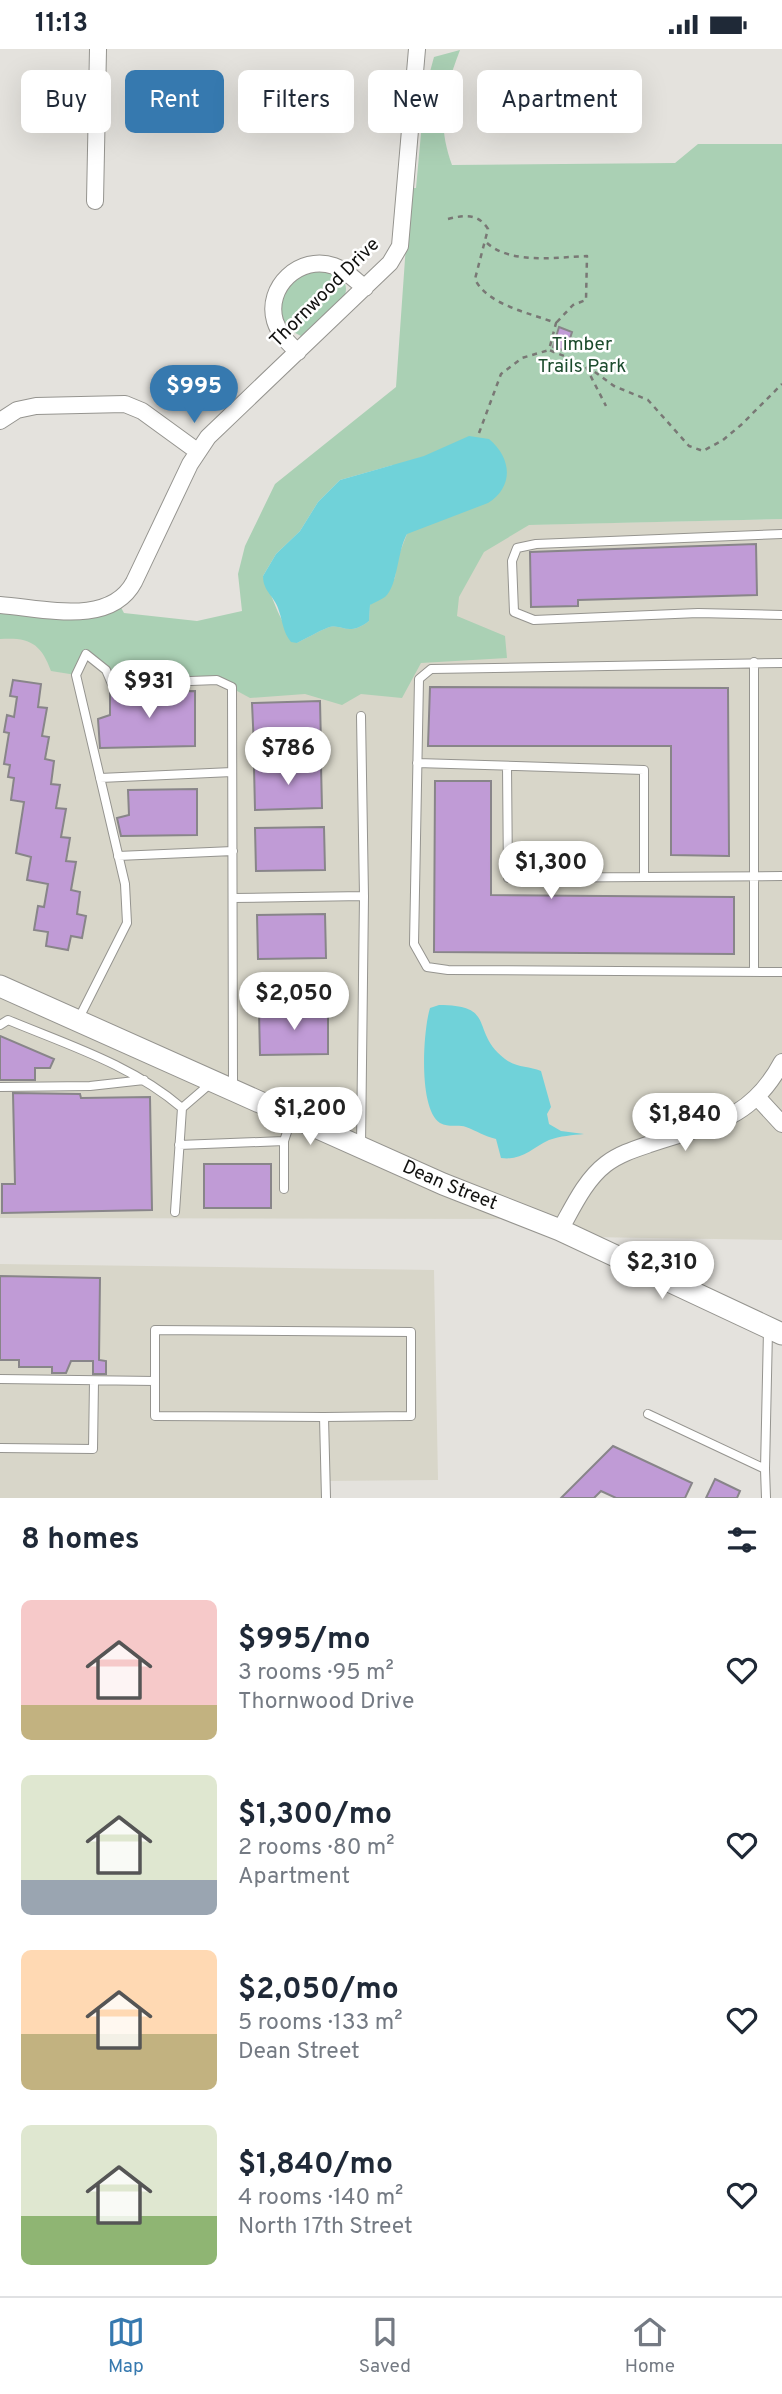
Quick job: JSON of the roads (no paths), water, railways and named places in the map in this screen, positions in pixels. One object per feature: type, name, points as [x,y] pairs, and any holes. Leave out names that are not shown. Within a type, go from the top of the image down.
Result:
[{"type":"street","points":[[95,201],[98,49]]},
{"type":"street","name":"Thornwood Drive","points":[[0,605],[87,611],[102,609],[122,599],[134,582],[197,451],[390,263],[400,246],[417,49]]},
{"type":"street","points":[[298,352],[279,331],[273,312],[276,292],[288,275],[305,265],[325,263],[344,271],[365,288]]},
{"type":"street","points":[[0,421],[17,410],[36,407],[125,404],[142,411],[197,451]]},
{"type":"street","name":"Dean Street","points":[[0,986],[443,1184],[560,1230],[775,1330]]},
{"type":"street","points":[[560,1230],[577,1199],[606,1163],[628,1152],[732,1118],[758,1098],[782,1062]]},
{"type":"street","points":[[758,1098],[782,1124]]},
{"type":"lane","points":[[782,534],[536,544],[517,548],[512,561],[514,612],[534,620],[698,613],[782,615]]},
{"type":"lane","points":[[78,1021],[127,923],[125,884],[76,675],[86,653],[106,670],[112,684],[217,680],[232,687],[233,1090]]},
{"type":"lane","points":[[754,662],[754,972]]},
{"type":"lane","points":[[782,663],[431,669],[419,679],[414,944],[427,967],[448,970],[782,972]]},
{"type":"lane","points":[[361,716],[364,896],[361,1146]]},
{"type":"lane","points":[[417,763],[644,769],[644,877]]},
{"type":"lane","points":[[507,766],[508,878],[782,876]]},
{"type":"lane","points":[[100,778],[232,772]]},
{"type":"lane","points":[[118,856],[233,851]]},
{"type":"lane","points":[[233,898],[364,896]]},
{"type":"lane","points":[[0,1025],[8,1020],[144,1079],[182,1108]]},
{"type":"lane","points":[[0,1087],[90,1086],[144,1079]]},
{"type":"lane","points":[[174,1212],[182,1108],[214,1081]]},
{"type":"lane","points":[[284,1189],[284,1140],[292,1117]]},
{"type":"lane","points":[[179,1145],[284,1140]]},
{"type":"lane","points":[[155,1329],[411,1332],[411,1416],[155,1416],[155,1381],[155,1329]]},
{"type":"lane","points":[[766,1498],[765,1469],[775,1330]]},
{"type":"lane","points":[[0,1379],[155,1381]]},
{"type":"lane","points":[[0,1448],[93,1449],[94,1381]]},
{"type":"lane","points":[[648,1414],[765,1469]]},
{"type":"lane","points":[[324,1417],[326,1498]]},
{"type":"water","points":[[469,436],[489,439],[506,463],[506,481],[496,496],[488,503],[407,534],[393,585],[385,597],[370,605],[369,621],[350,629],[327,628],[297,643],[291,642],[263,576],[276,554],[300,531],[318,502],[340,480],[424,456]]},
{"type":"water","points":[[439,1005],[469,1009],[481,1021],[494,1049],[505,1059],[541,1071],[551,1107],[547,1114],[549,1124],[561,1131],[584,1134],[553,1139],[515,1158],[501,1158],[496,1139],[466,1127],[440,1123],[433,1115],[428,1102],[424,1069],[430,1008]]},
{"type":"park label","name":"Timber Trails Park","points":[[582,356]]}]
